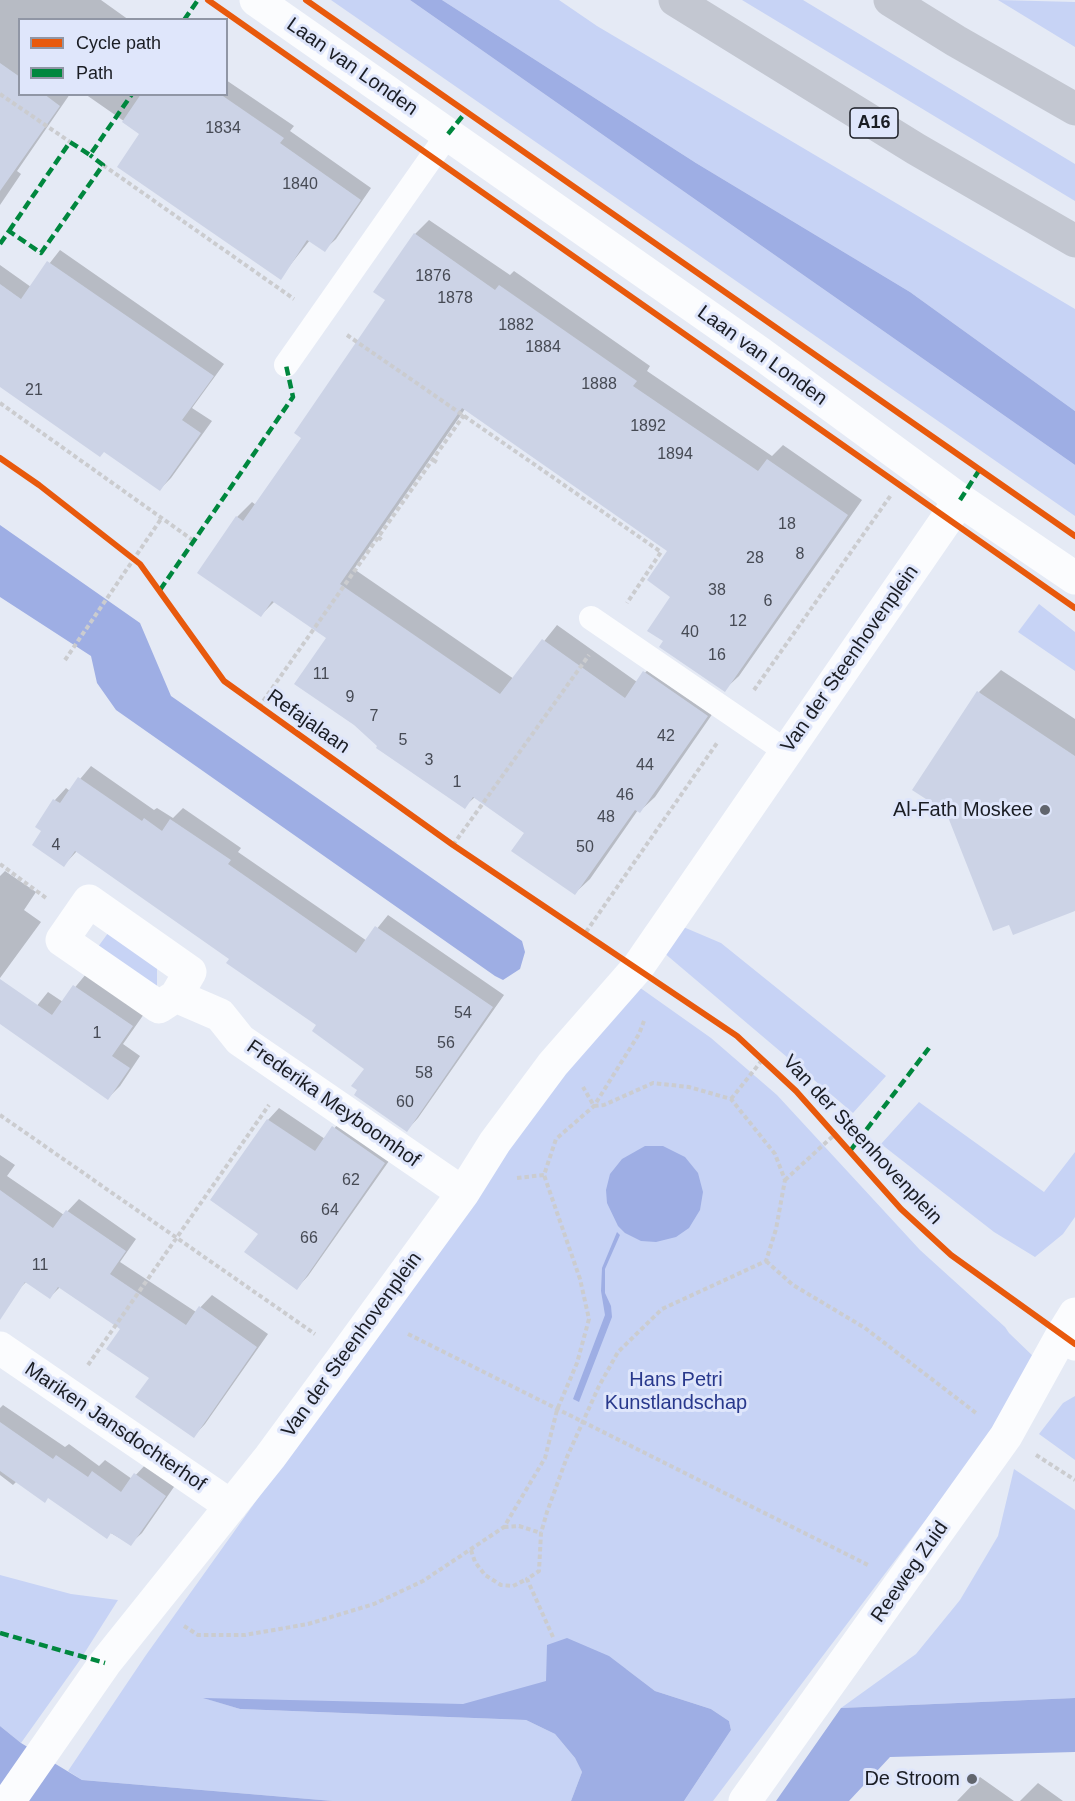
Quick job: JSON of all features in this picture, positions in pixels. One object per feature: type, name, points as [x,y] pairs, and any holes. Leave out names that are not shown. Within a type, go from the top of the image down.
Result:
[{"type":"highway","name":"A16","points":[[675,0],[916,149],[1075,241]]},
{"type":"highway","points":[[890,0],[956,41],[1075,108]]},
{"type":"street","name":"Laan van Londen","points":[[256,0],[760,353],[960,500],[1075,578]]},
{"type":"street","name":"Van der Steenhovenplein","points":[[9,1801],[147,1608],[231,1506],[345,1355],[463,1193],[495,1142],[553,1064],[644,971],[787,752],[960,500]]},
{"type":"street","points":[[89,901],[190,972],[176,996],[159,1007],[62,940],[89,901]]},
{"type":"street","name":"Frederika Meyboomhof","points":[[176,996],[220,1015],[240,1040],[463,1193]]},
{"type":"street","name":"Reeweg Zuid","points":[[745,1801],[1006,1436],[1071,1331]]},
{"type":"street","name":"Mariken Jansdochterhof","points":[[0,1348],[231,1506]]},
{"type":"lane","points":[[286,365],[448,134]]},
{"type":"lane","points":[[591,618],[787,752]]},
{"type":"path","points":[[0,94],[70,142]]},
{"type":"path","points":[[103,165],[464,415],[259,707]]},
{"type":"path","points":[[0,403],[194,541]]},
{"type":"path","points":[[433,460],[438,463]]},
{"type":"path","points":[[65,660],[161,519]]},
{"type":"path","points":[[378,537],[383,541]]},
{"type":"path","points":[[124,552],[140,564]]},
{"type":"path","points":[[443,838],[462,851]]},
{"type":"path","points":[[0,864],[76,920]]},
{"type":"path","points":[[147,1608],[198,1635],[245,1635],[308,1624],[374,1604],[423,1581],[504,1527],[545,1458],[557,1410],[577,1363],[589,1318],[580,1279],[544,1175],[556,1139],[594,1106],[639,1034],[646,1017],[644,971],[576,926]]},
{"type":"path","points":[[731,1099],[763,1059]]},
{"type":"path","points":[[67,1395],[290,1075]]},
{"type":"path","points":[[471,1550],[475,1562],[485,1575],[501,1586],[513,1586],[539,1571],[541,1533],[567,1457],[618,1352],[662,1309],[766,1261],[776,1229],[785,1180],[775,1154],[731,1099],[689,1087],[653,1083],[604,1105],[594,1106]]},
{"type":"path","points":[[0,1115],[345,1355]]},
{"type":"path","points":[[785,1180],[833,1136]]},
{"type":"path","points":[[463,1193],[496,1180],[544,1175]]},
{"type":"path","points":[[766,1261],[793,1285],[866,1328],[1006,1436],[1075,1480]]},
{"type":"path","points":[[375,1313],[399,1330],[903,1583]]},
{"type":"path","points":[[504,1527],[519,1526],[541,1533]]},
{"type":"path","points":[[527,1579],[553,1636]]},
{"type":"green space","points":[[331,0],[410,0],[1075,465],[1075,516]]},
{"type":"green space","points":[[442,0],[559,0],[597,26],[1075,309],[1075,411],[910,292],[696,163]]},
{"type":"green space","points":[[742,0],[803,0],[1075,164],[1075,201]]},
{"type":"green space","points":[[998,0],[1075,2],[1075,47]]},
{"type":"green space","points":[[1039,604],[1075,632],[1075,671],[1018,632]]},
{"type":"green space","points":[[681,926],[721,943],[886,1076],[853,1113],[663,952]]},
{"type":"green space","points":[[111,929],[157,959],[157,986],[95,951]]},
{"type":"green space","name":"Hans Petri Kunstlandschap","points":[[639,987],[711,1038],[777,1095],[920,1250],[1005,1327],[1035,1358],[1002,1419],[713,1801],[684,1801],[731,1730],[729,1721],[711,1709],[655,1691],[626,1669],[457,1710],[207,1699],[240,1709],[526,1720],[555,1734],[575,1758],[582,1772],[571,1801],[333,1801],[82,1780],[68,1771],[146,1655],[568,1064]]},
{"type":"green space","points":[[919,1102],[1044,1192],[1075,1152],[1075,1217],[1063,1234],[1035,1257],[994,1232],[881,1144]]},
{"type":"green space","points":[[1075,1396],[1075,1460],[1039,1434],[1063,1403]]},
{"type":"green space","points":[[1014,1469],[1075,1510],[1075,1698],[841,1708],[916,1654],[960,1600],[998,1536]]},
{"type":"green space","points":[[0,1575],[71,1594],[118,1600],[80,1660],[21,1743],[0,1726]]},
{"type":"shaded area","points":[[410,0],[442,0],[696,163],[910,292],[1075,411],[1075,465]]},
{"type":"shaded area","points":[[0,525],[140,623],[171,696],[522,941],[525,952],[520,969],[503,980],[495,976],[116,710],[97,683],[91,656],[0,597]]},
{"type":"shaded area","points":[[645,1146],[663,1146],[685,1157],[698,1173],[703,1192],[700,1210],[689,1228],[676,1237],[656,1242],[641,1241],[625,1233],[618,1226],[607,1203],[606,1190],[610,1174],[622,1159]]},
{"type":"shaded area","points":[[617,1232],[620,1235],[605,1269],[605,1293],[611,1306],[612,1317],[579,1402],[573,1399],[605,1315],[601,1291],[602,1268]]},
{"type":"shaded area","points":[[567,1638],[609,1656],[655,1691],[711,1709],[729,1721],[731,1730],[684,1801],[571,1801],[582,1772],[575,1758],[555,1734],[526,1720],[240,1709],[203,1698],[463,1704],[546,1681],[547,1645]]},
{"type":"shaded area","points":[[1075,1698],[1075,1752],[890,1757],[849,1801],[776,1801],[841,1708]]},
{"type":"shaded area","points":[[0,1726],[21,1743],[82,1780],[333,1801],[0,1801]]},
{"type":"building","points":[[0,63],[18,76],[18,96],[47,96],[60,106],[0,191]]},
{"type":"building","points":[[140,96],[223,96],[284,138],[280,143],[361,200],[325,252],[307,240],[281,280],[117,167],[139,134],[122,122]]},
{"type":"building","points":[[414,233],[495,290],[499,285],[637,381],[633,386],[758,471],[767,459],[848,515],[725,692],[659,647],[663,641],[647,631],[670,597],[647,580],[667,551],[462,408],[340,584],[500,694],[542,639],[625,698],[643,671],[708,716],[640,813],[635,810],[575,895],[511,851],[524,833],[473,797],[465,809],[376,748],[377,746],[354,725],[294,684],[326,638],[272,601],[261,617],[197,573],[236,516],[243,521],[301,438],[294,433],[385,300],[373,292]]},
{"type":"building","points":[[47,261],[214,376],[182,420],[201,433],[160,491],[104,452],[100,457],[0,387],[0,284],[21,299]]},
{"type":"building","name":"Al-Fath Moskee","points":[[977,691],[1075,756],[1075,911],[1013,935],[1009,925],[993,931],[946,812],[912,790]]},
{"type":"building","points":[[78,777],[142,821],[144,818],[162,831],[170,819],[231,860],[228,864],[356,953],[375,926],[493,1007],[407,1132],[354,1095],[357,1090],[351,1086],[364,1069],[312,1031],[316,1025],[226,963],[229,959],[75,851],[64,867],[32,845],[41,831],[35,827],[53,799],[60,803]]},
{"type":"building","points":[[0,979],[52,1015],[73,985],[133,1026],[112,1056],[130,1068],[108,1100],[0,1024]]},
{"type":"building","points":[[267,1119],[315,1151],[332,1126],[385,1163],[297,1290],[244,1252],[258,1234],[210,1200]]},
{"type":"building","points":[[0,1190],[53,1228],[66,1210],[126,1251],[110,1274],[186,1325],[199,1306],[257,1347],[194,1438],[135,1397],[149,1378],[106,1349],[120,1329],[58,1287],[50,1299],[25,1282],[0,1320]]},
{"type":"building","points":[[0,1422],[53,1459],[56,1455],[88,1477],[92,1471],[121,1492],[134,1473],[166,1496],[131,1546],[111,1533],[107,1539],[48,1498],[45,1503],[0,1471]]},
{"type":"marked path","points":[[185,18],[198,0]]},
{"type":"marked path","points":[[9,231],[70,142],[90,155],[131,96]]},
{"type":"marked path","points":[[448,134],[465,113]]},
{"type":"marked path","points":[[0,244],[9,231],[41,253],[103,165],[90,155]]},
{"type":"marked path","points":[[160,590],[293,397],[286,365]]},
{"type":"marked path","points":[[960,500],[980,469]]},
{"type":"marked path","points":[[850,1151],[929,1048]]},
{"type":"marked path","points":[[0,1633],[105,1663]]},
{"type":"cycle path","points":[[208,0],[1075,608]]},
{"type":"cycle path","points":[[306,0],[1075,536]]},
{"type":"cycle path","name":"Refajalaan","points":[[0,458],[39,485],[140,564],[224,681],[453,845],[737,1036],[796,1091],[901,1209],[951,1255],[1075,1344]]},
{"type":"place","name":"Al-Fath Moskee","points":[[1045,810]]},
{"type":"place","name":"De Stroom","points":[[972,1779]]}]
